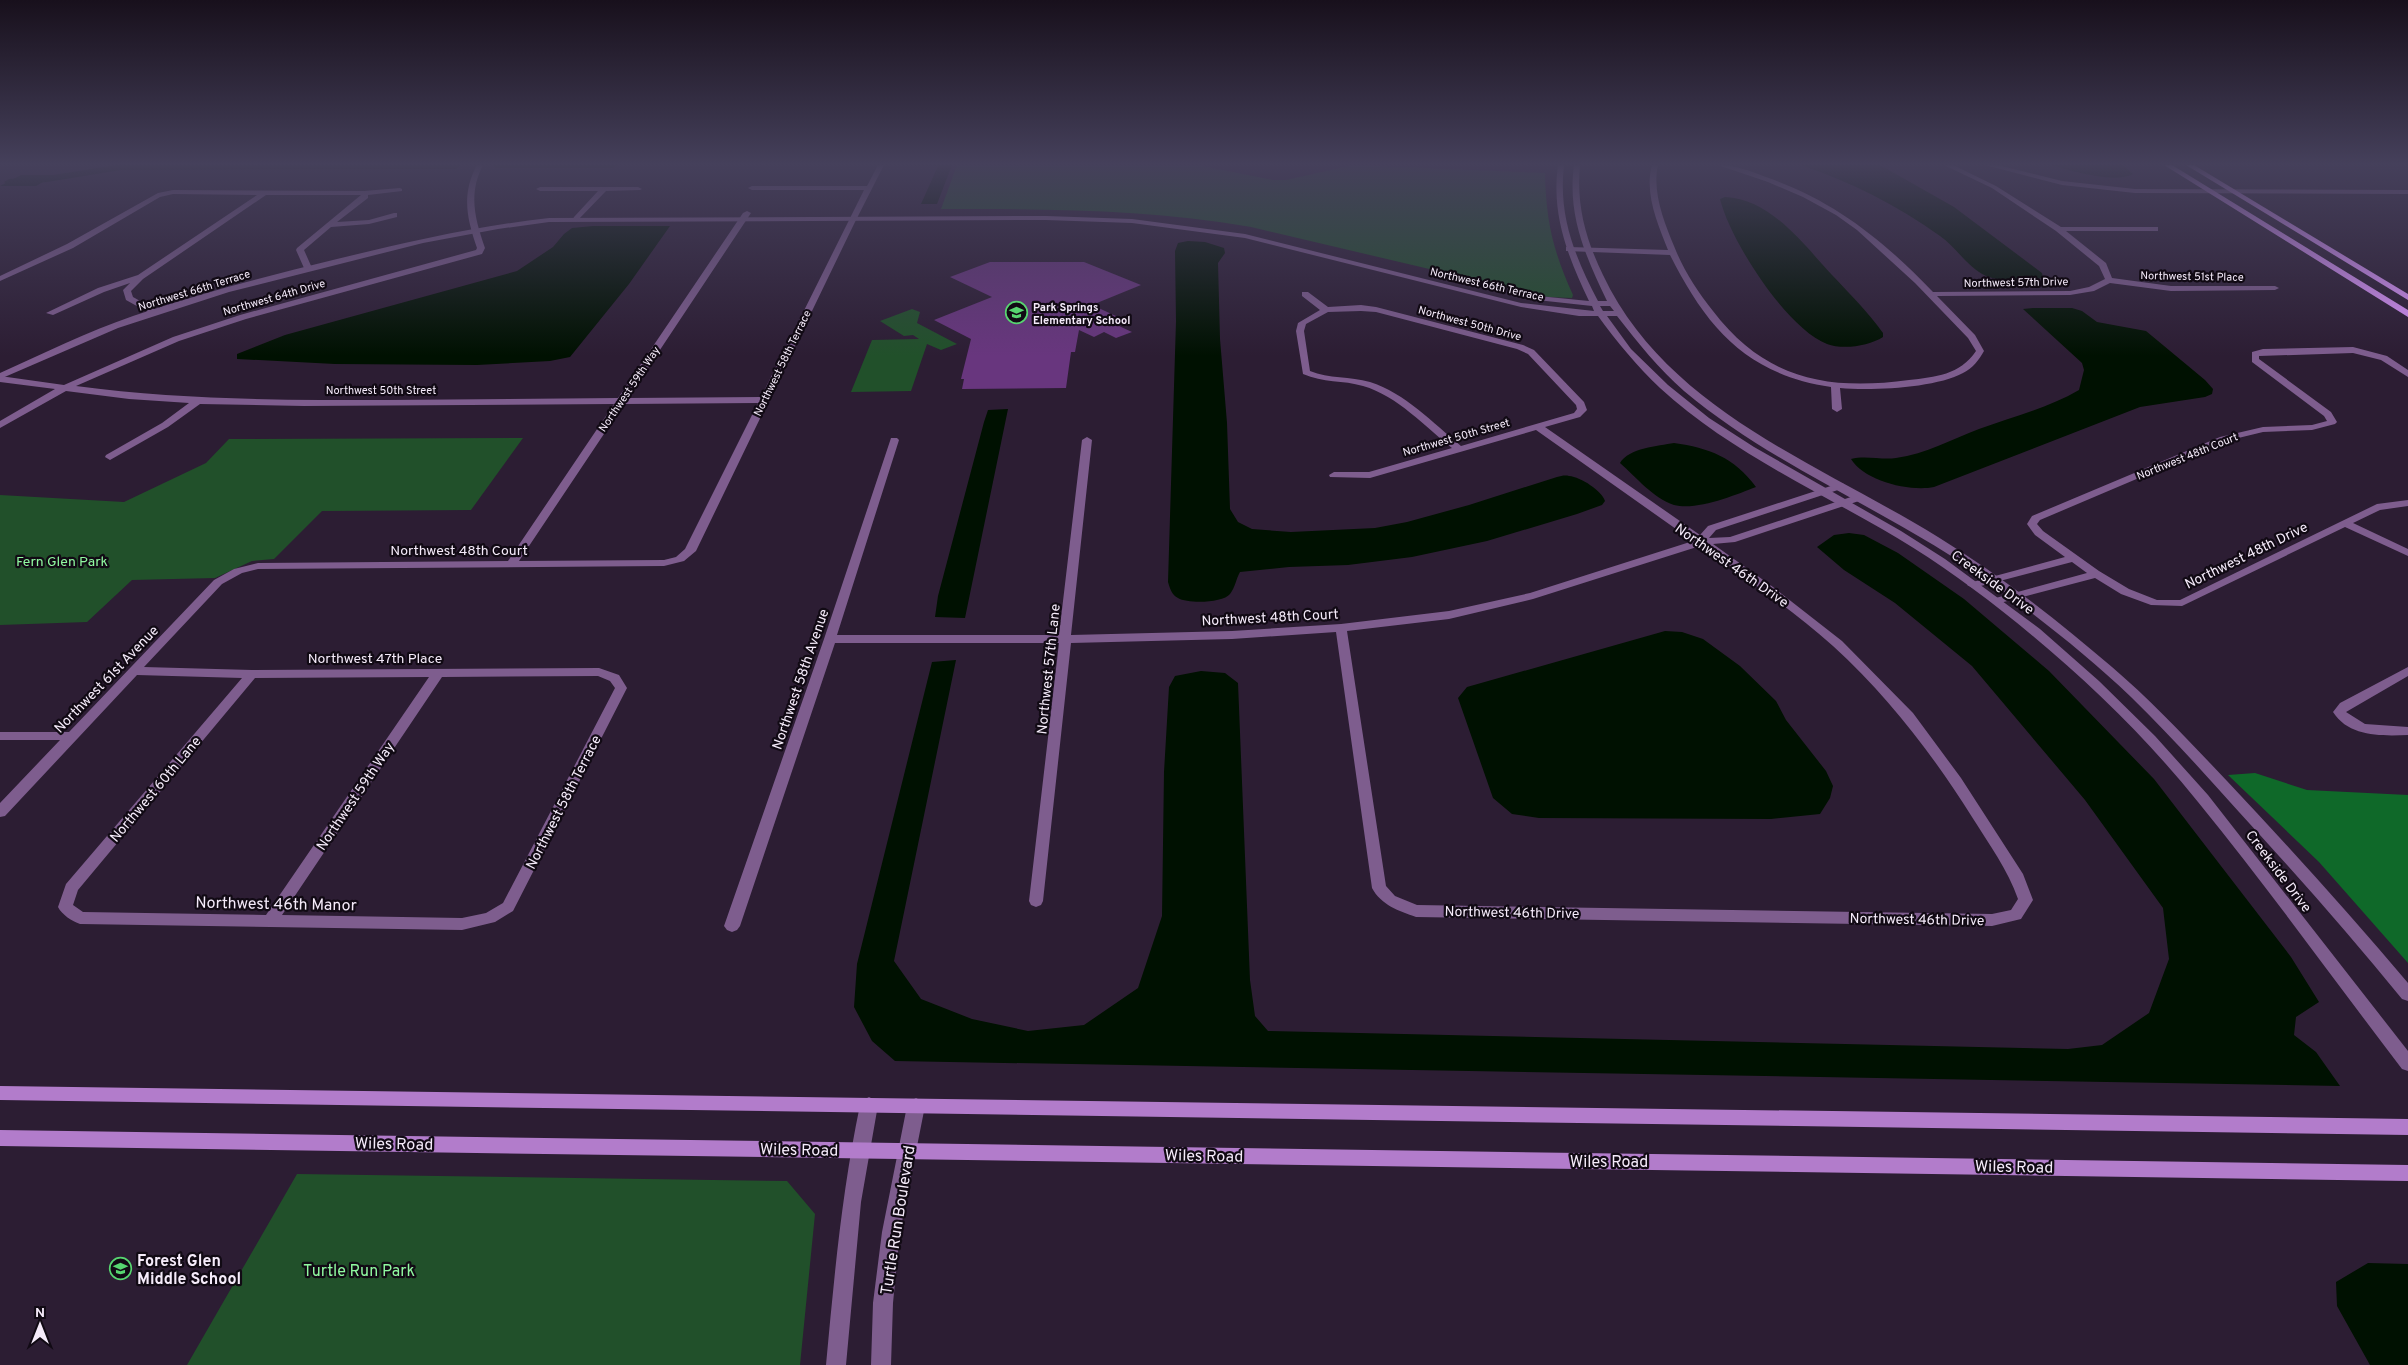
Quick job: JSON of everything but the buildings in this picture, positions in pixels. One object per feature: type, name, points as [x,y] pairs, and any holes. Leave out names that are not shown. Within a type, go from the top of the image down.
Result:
[{"type":"main road","points":[[2270,229],[2408,314]]},
{"type":"main road","points":[[2294,229],[2408,298]]},
{"type":"main road","points":[[0,1093],[2408,1127]]},
{"type":"main road","name":"Wiles Road","points":[[0,1138],[2408,1173]]},
{"type":"street","points":[[0,279],[70,246],[100,229]]},
{"type":"street","points":[[150,310],[129,298],[128,290],[141,277],[211,229]]},
{"type":"street","points":[[307,266],[300,250],[324,229]]},
{"type":"street","name":"Northwest 66th Terrace","points":[[0,368],[150,310],[307,266],[463,229]]},
{"type":"street","name":"Northwest 64th Drive","points":[[0,425],[62,389],[176,340],[243,317],[472,256],[479,252],[481,248],[475,229]]},
{"type":"street","name":"Northwest 59th Way","points":[[511,565],[737,229]]},
{"type":"street","name":"Northwest 58th Terrace","points":[[680,560],[690,551],[847,229]]},
{"type":"street","name":"Northwest 66th Terrace","points":[[1196,229],[1254,239],[1520,304],[1597,309],[1613,304]]},
{"type":"street","name":"Northwest 66th Terrace","points":[[1244,229],[1524,296],[1619,314]]},
{"type":"street","name":"Creekside Drive","points":[[1565,229],[1568,246],[1597,309],[1637,362],[1680,399],[1731,436],[1913,544],[1973,585],[1996,601],[2099,686],[2168,758],[2248,854],[2408,1064]]},
{"type":"street","name":"Creekside Drive","points":[[1582,229],[1586,246],[1598,278],[1629,329],[1657,360],[1706,402],[1781,453],[1934,540],[2017,596],[2110,671],[2175,734],[2255,819],[2408,994]]},
{"type":"street","points":[[1663,229],[1671,249],[1709,312],[1757,360],[1780,372],[1835,386],[1885,386],[1940,379],[1958,373],[1973,364],[1980,351],[1972,337],[1871,237],[1859,229]]},
{"type":"street","points":[[2059,229],[2088,229]]},
{"type":"street","points":[[2059,229],[2103,265],[2108,280]]},
{"type":"street","points":[[1568,246],[1671,249]]},
{"type":"street","points":[[50,313],[101,290],[141,277]]},
{"type":"street","name":"Northwest 57th Drive","points":[[1930,294],[2070,293],[2091,289],[2108,280]]},
{"type":"street","name":"Northwest 51st Place","points":[[2108,280],[2161,289],[2276,288]]},
{"type":"street","points":[[1305,294],[1326,310]]},
{"type":"street","name":"Northwest 50th Drive","points":[[1459,449],[1384,391],[1366,384],[1328,380],[1306,372],[1300,331],[1302,323],[1326,310],[1342,308],[1376,310],[1520,347],[1531,352],[1581,404],[1582,410]]},
{"type":"street","name":"Northwest 66th Terrace","points":[[0,378],[53,352],[150,310]]},
{"type":"street","name":"Northwest 48th Court","points":[[2076,558],[2039,533],[2032,524],[2036,518],[2223,439],[2246,432],[2276,428],[2323,426],[2332,422],[2328,414],[2255,360],[2255,354],[2263,352],[2353,350],[2384,358],[2408,374]]},
{"type":"street","name":"Northwest 50th Street","points":[[0,378],[62,389],[198,401],[304,403],[764,400]]},
{"type":"street","points":[[1835,386],[1837,409]]},
{"type":"street","points":[[110,457],[165,425],[198,401]]},
{"type":"street","name":"Northwest 50th Street","points":[[1334,475],[1370,475],[1577,415],[1582,410]]},
{"type":"street","name":"Northwest 46th Drive","points":[[1341,628],[1379,888],[1390,900],[1416,911],[1992,920],[2016,915],[2026,900],[2018,878],[1956,781],[1908,716],[1838,644],[1769,589],[1538,426]]},
{"type":"street","name":"Northwest 58th Avenue","points":[[732,926],[830,639],[894,440]]},
{"type":"street","name":"Northwest 57th Lane","points":[[1036,901],[1067,639],[1087,440]]},
{"type":"street","name":"Northwest 48th Court","points":[[1700,542],[1712,528],[1840,486]]},
{"type":"street","name":"Northwest 48th Court","points":[[830,639],[1067,639],[1232,635],[1341,628],[1449,615],[1533,596],[1700,542],[1731,540],[1861,497]]},
{"type":"street","name":"Northwest 48th Drive","points":[[2076,558],[2133,595],[2157,604],[2182,603],[2345,524],[2377,506],[2408,503]]},
{"type":"street","points":[[2345,524],[2408,553]]},
{"type":"street","points":[[1973,585],[2076,558]]},
{"type":"street","name":"Northwest 48th Court","points":[[238,571],[258,566],[511,565],[664,562],[680,560]]},
{"type":"street","name":"Northwest 61st Avenue","points":[[0,812],[218,582],[238,571]]},
{"type":"street","points":[[1996,601],[2098,574]]},
{"type":"street","name":"Northwest 47th Place","points":[[134,671],[252,674],[599,672],[614,678]]},
{"type":"street","name":"Northwest 59th Way","points":[[271,920],[439,672]]},
{"type":"street","points":[[2407,672],[2345,706],[2339,712],[2344,719],[2370,730],[2408,731]]},
{"type":"street","name":"Northwest 60th Lane","points":[[65,907],[71,888],[252,674]]},
{"type":"street","name":"Northwest 58th Terrace","points":[[490,918],[508,907],[522,881],[621,688],[614,678]]},
{"type":"street","points":[[0,736],[72,736]]},
{"type":"street","name":"Northwest 46th Manor","points":[[65,907],[80,918],[462,924],[490,918]]},
{"type":"street","points":[[836,1365],[844,1263],[859,1150],[869,1105]]},
{"type":"street","name":"Turtle Run Boulevard","points":[[881,1365],[883,1303],[891,1232],[916,1106]]},
{"type":"green space","points":[[1258,229],[1551,229],[1560,264],[1573,295],[1572,298],[1548,297]]},
{"type":"green space","points":[[912,309],[920,312],[917,323],[957,344],[941,350],[927,344],[911,391],[851,392],[872,340],[919,339],[913,335],[904,336],[880,321]]},
{"type":"green space","name":"Fern Glen Park","points":[[523,438],[471,510],[322,511],[274,559],[252,561],[215,578],[132,580],[87,622],[0,625],[0,495],[124,502],[206,463],[229,439]]},
{"type":"green space","points":[[2255,773],[2307,790],[2408,795],[2408,963],[2319,862],[2228,775]]},
{"type":"green space","name":"Turtle Run Park","points":[[297,1174],[787,1181],[815,1214],[800,1365],[187,1365]]},
{"type":"shaded area","points":[[571,229],[668,229],[629,284],[570,357],[550,361],[477,365],[335,364],[237,359],[237,354],[285,335],[517,271],[553,247]]},
{"type":"shaded area","points":[[1731,229],[1789,229],[1865,310],[1883,333],[1883,337],[1871,343],[1841,347],[1827,344],[1811,335],[1778,302],[1747,259]]},
{"type":"shaded area","points":[[1929,229],[1983,229],[2042,273],[2043,278],[2007,280],[1986,276],[1973,268],[1946,241]]},
{"type":"shaded area","points":[[1188,241],[1205,242],[1224,248],[1225,253],[1218,263],[1220,339],[1227,423],[1230,509],[1238,522],[1252,529],[1291,532],[1375,528],[1407,522],[1469,505],[1564,476],[1574,477],[1590,485],[1600,493],[1605,501],[1602,505],[1577,514],[1487,541],[1412,557],[1348,565],[1289,567],[1240,572],[1233,589],[1226,597],[1213,601],[1197,602],[1176,597],[1168,582],[1176,321],[1175,251],[1178,243]]},
{"type":"shaded area","points":[[2072,308],[2082,311],[2097,322],[2146,331],[2205,380],[2213,389],[2212,394],[2205,397],[2140,407],[1934,487],[1913,488],[1888,483],[1857,467],[1851,459],[1862,457],[1896,458],[1918,453],[2043,407],[2079,390],[2084,370],[2082,363],[2023,309]]},
{"type":"shaded area","points":[[1008,409],[965,618],[935,617],[938,596],[988,410]]},
{"type":"shaded area","points":[[1674,443],[1710,451],[1730,461],[1756,487],[1705,504],[1694,506],[1674,505],[1666,502],[1645,487],[1620,463],[1624,458],[1637,451]]},
{"type":"shaded area","points":[[1849,533],[1864,535],[1898,553],[1964,599],[2049,671],[2154,779],[2291,957],[2319,1002],[2296,1017],[2294,1035],[2316,1052],[2340,1086],[895,1061],[872,1041],[854,1007],[857,964],[932,662],[956,660],[894,961],[921,999],[972,1019],[1028,1031],[1084,1025],[1138,988],[1162,916],[1164,772],[1169,687],[1175,676],[1201,671],[1225,673],[1238,683],[1250,980],[1255,1016],[1268,1031],[2068,1049],[2102,1045],[2149,1013],[2169,959],[2163,908],[2085,800],[1972,666],[1895,603],[1844,570],[1817,547],[1834,535]]},
{"type":"shaded area","points":[[1665,631],[1682,632],[1703,639],[1740,666],[1776,701],[1786,720],[1826,771],[1833,786],[1830,798],[1820,814],[1771,819],[1539,818],[1512,814],[1493,798],[1458,698],[1467,687]]},
{"type":"shaded area","points":[[2368,1263],[2408,1264],[2408,1365],[2370,1365],[2337,1306],[2336,1282]]},
{"type":"place","name":"Park Springs Elementary School","points":[[1017,313]]},
{"type":"place","name":"Forest Glen Middle School","points":[[121,1269]]}]
